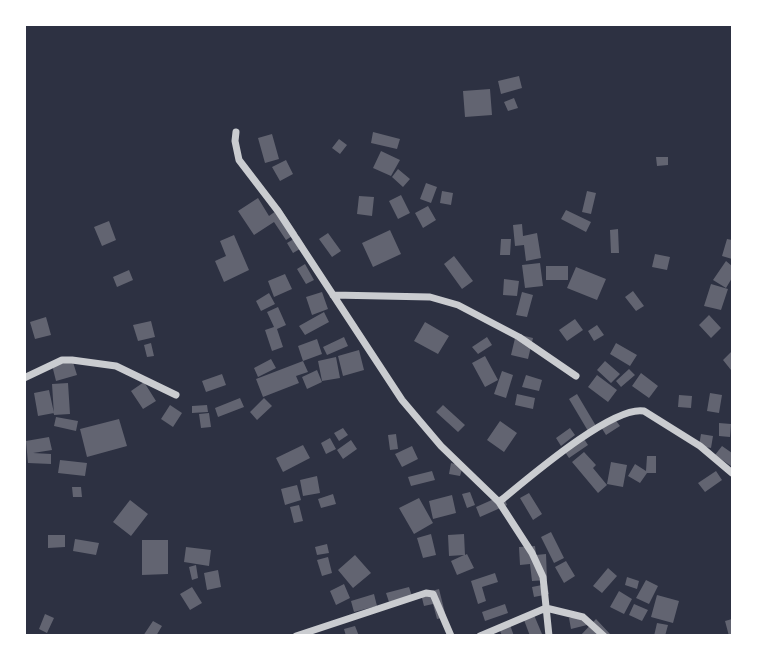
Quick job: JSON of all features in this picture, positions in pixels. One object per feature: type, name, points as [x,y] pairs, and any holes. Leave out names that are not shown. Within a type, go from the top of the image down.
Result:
[{"type":"street","points":[[236,132],[239,160],[278,211],[402,400],[441,446],[499,502],[532,553],[543,577],[550,635]]},
{"type":"street","points":[[333,295],[430,297],[458,305],[519,337],[576,376]]},
{"type":"street","points":[[24,378],[62,360],[72,360],[116,366],[176,395]]},
{"type":"street","points":[[499,502],[565,448],[600,426],[634,410],[644,411],[700,446],[733,473]]},
{"type":"street","points":[[296,635],[426,593],[433,594],[438,602],[451,635]]},
{"type":"street","points":[[480,635],[546,608],[583,617],[604,635]]},
{"type":"building","points":[[519,76],[522,88],[501,94],[498,81]]},
{"type":"building","points":[[490,89],[492,115],[465,117],[463,91]]},
{"type":"building","points":[[514,98],[518,108],[508,111],[504,102]]},
{"type":"building","points":[[373,132],[400,139],[397,149],[371,143]]},
{"type":"building","points":[[272,134],[279,159],[265,163],[258,138]]},
{"type":"building","points":[[339,139],[347,145],[340,154],[332,148]]},
{"type":"building","points":[[381,151],[400,160],[391,176],[373,168]]},
{"type":"building","points":[[656,157],[668,157],[668,165],[657,166]]},
{"type":"building","points":[[286,160],[293,174],[280,181],[272,167]]},
{"type":"building","points":[[398,169],[410,179],[403,187],[392,177]]},
{"type":"building","points":[[426,183],[437,187],[431,203],[420,199]]},
{"type":"building","points":[[442,191],[453,193],[451,205],[440,203]]},
{"type":"building","points":[[587,191],[596,193],[591,214],[582,212]]},
{"type":"building","points":[[401,195],[410,213],[398,219],[389,201]]},
{"type":"building","points":[[359,196],[374,197],[372,216],[357,214]]},
{"type":"building","points":[[258,198],[269,216],[280,208],[297,233],[286,240],[274,222],[254,235],[238,211]]},
{"type":"building","points":[[428,206],[436,220],[423,228],[415,213]]},
{"type":"building","points":[[566,210],[591,222],[586,232],[561,219]]},
{"type":"building","points":[[109,221],[116,240],[102,246],[94,227]]},
{"type":"building","points":[[522,224],[523,236],[537,233],[541,258],[526,261],[524,245],[515,246],[513,225]]},
{"type":"building","points":[[618,229],[619,253],[611,253],[610,230]]},
{"type":"building","points":[[390,230],[401,254],[373,267],[362,243]]},
{"type":"building","points":[[328,233],[341,251],[332,257],[319,239]]},
{"type":"building","points":[[234,235],[249,270],[224,282],[215,261],[226,256],[220,241]]},
{"type":"building","points":[[299,236],[305,246],[293,253],[287,243]]},
{"type":"building","points":[[501,239],[511,239],[510,255],[500,255]]},
{"type":"building","points":[[727,239],[732,240],[732,259],[722,256]]},
{"type":"building","points":[[655,254],[670,257],[667,270],[652,267]]},
{"type":"building","points":[[454,256],[473,281],[462,289],[444,264]]},
{"type":"building","points":[[726,261],[732,266],[732,278],[726,288],[713,280]]},
{"type":"building","points":[[540,263],[543,286],[525,288],[522,265]]},
{"type":"building","points":[[305,264],[314,280],[306,284],[297,269]]},
{"type":"building","points":[[546,266],[568,266],[568,280],[546,280]]},
{"type":"building","points":[[576,267],[606,279],[597,300],[567,288]]},
{"type":"building","points":[[129,270],[133,280],[117,287],[113,277]]},
{"type":"building","points":[[285,274],[292,289],[274,297],[268,281]]},
{"type":"building","points":[[504,279],[519,281],[517,296],[503,295]]},
{"type":"building","points":[[711,284],[728,289],[721,310],[704,306]]},
{"type":"building","points":[[633,291],[644,306],[636,311],[625,297]]},
{"type":"building","points":[[322,292],[328,309],[312,315],[306,297]]},
{"type":"building","points":[[522,292],[533,295],[527,317],[516,315]]},
{"type":"building","points":[[269,293],[275,304],[261,311],[256,301]]},
{"type":"building","points":[[278,307],[286,325],[277,329],[283,347],[272,351],[265,330],[274,327],[267,312]]},
{"type":"building","points":[[324,312],[329,322],[305,335],[299,326]]},
{"type":"building","points":[[709,315],[721,328],[711,338],[699,325]]},
{"type":"building","points":[[46,317],[51,335],[35,339],[30,322]]},
{"type":"building","points":[[575,319],[583,330],[567,341],[559,330]]},
{"type":"building","points":[[151,321],[155,337],[138,341],[133,325]]},
{"type":"building","points":[[425,322],[449,336],[438,354],[414,341]]},
{"type":"building","points":[[597,325],[604,335],[594,341],[588,331]]},
{"type":"building","points":[[516,334],[533,338],[528,359],[511,355]]},
{"type":"building","points":[[344,337],[348,346],[327,355],[323,347]]},
{"type":"building","points":[[487,337],[492,345],[478,354],[472,347]]},
{"type":"building","points":[[317,339],[322,354],[303,361],[298,346]]},
{"type":"building","points":[[151,343],[154,356],[147,357],[144,345]]},
{"type":"building","points":[[616,343],[637,355],[630,366],[610,354]]},
{"type":"building","points":[[359,350],[364,370],[343,376],[338,356]]},
{"type":"building","points":[[732,351],[732,368],[731,370],[723,360]]},
{"type":"building","points":[[485,356],[498,380],[485,387],[472,363]]},
{"type":"building","points":[[336,357],[340,378],[322,381],[318,361]]},
{"type":"building","points":[[72,359],[77,375],[56,381],[52,365]]},
{"type":"building","points":[[271,359],[276,368],[258,377],[254,368]]},
{"type":"building","points":[[303,361],[308,372],[296,376],[299,383],[263,397],[256,379]]},
{"type":"building","points":[[605,361],[620,374],[611,383],[597,370]]},
{"type":"building","points":[[629,369],[635,375],[621,387],[616,381]]},
{"type":"building","points":[[317,370],[322,382],[307,389],[302,377]]},
{"type":"building","points":[[502,371],[513,375],[506,398],[494,394]]},
{"type":"building","points":[[641,373],[658,386],[649,398],[632,386]]},
{"type":"building","points":[[222,374],[226,385],[206,392],[202,381]]},
{"type":"building","points":[[526,375],[542,380],[539,391],[522,387]]},
{"type":"building","points":[[597,375],[617,390],[608,402],[588,387]]},
{"type":"building","points":[[144,382],[156,401],[143,409],[131,391]]},
{"type":"building","points":[[68,383],[70,414],[54,415],[52,384]]},
{"type":"building","points":[[49,390],[54,413],[38,416],[34,393]]},
{"type":"building","points":[[710,393],[722,395],[719,413],[707,411]]},
{"type":"building","points":[[517,394],[535,398],[533,409],[515,405]]},
{"type":"building","points":[[577,394],[596,426],[588,431],[569,399]]},
{"type":"building","points":[[679,395],[692,396],[691,408],[678,407]]},
{"type":"building","points":[[240,398],[244,407],[218,417],[215,408]]},
{"type":"building","points":[[264,398],[272,406],[257,420],[250,412]]},
{"type":"building","points":[[170,405],[182,413],[173,427],[161,419]]},
{"type":"building","points":[[207,405],[208,412],[192,413],[192,406]]},
{"type":"building","points":[[443,405],[465,425],[458,432],[436,412]]},
{"type":"building","points":[[209,413],[211,427],[201,428],[199,414]]},
{"type":"building","points":[[56,417],[78,421],[76,431],[54,426]]},
{"type":"building","points":[[614,418],[620,426],[606,435],[601,427]]},
{"type":"building","points":[[119,419],[127,446],[87,457],[80,429]]},
{"type":"building","points":[[500,421],[517,433],[504,452],[487,440]]},
{"type":"building","points":[[719,423],[731,424],[730,437],[719,436]]},
{"type":"building","points":[[343,428],[348,435],[339,441],[334,433]]},
{"type":"building","points":[[570,428],[575,435],[561,446],[556,438]]},
{"type":"building","points":[[396,434],[398,449],[390,450],[388,435]]},
{"type":"building","points":[[701,434],[713,436],[711,448],[699,446]]},
{"type":"building","points":[[582,436],[588,445],[569,458],[563,449]]},
{"type":"building","points":[[49,437],[52,450],[33,453],[51,454],[51,464],[28,463],[26,441]]},
{"type":"building","points":[[330,438],[336,449],[326,454],[321,443]]},
{"type":"building","points":[[351,440],[357,449],[343,459],[337,450]]},
{"type":"building","points":[[303,445],[310,458],[283,472],[276,458]]},
{"type":"building","points":[[412,446],[418,459],[402,467],[395,454]]},
{"type":"building","points":[[722,446],[732,453],[731,466],[715,455]]},
{"type":"building","points":[[584,452],[596,465],[593,468],[607,485],[598,493],[572,462]]},
{"type":"building","points":[[647,456],[656,456],[656,473],[647,473],[640,483],[628,476],[635,464],[646,471]]},
{"type":"building","points":[[60,460],[87,463],[85,476],[58,473]]},
{"type":"building","points":[[611,462],[627,465],[623,487],[607,484]]},
{"type":"building","points":[[451,463],[463,466],[460,476],[449,474]]},
{"type":"building","points":[[432,471],[435,480],[411,486],[408,477]]},
{"type":"building","points":[[716,471],[722,480],[705,492],[698,483]]},
{"type":"building","points":[[317,476],[320,493],[303,496],[300,480]]},
{"type":"building","points":[[297,485],[301,500],[285,505],[281,489]]},
{"type":"building","points":[[72,487],[81,487],[82,497],[73,497]]},
{"type":"building","points":[[470,492],[475,505],[467,508],[462,494]]},
{"type":"building","points":[[529,493],[542,514],[533,520],[520,498]]},
{"type":"building","points":[[333,494],[336,504],[321,508],[318,499]]},
{"type":"building","points":[[452,495],[456,513],[433,519],[429,501]]},
{"type":"building","points":[[503,495],[507,505],[480,517],[476,507]]},
{"type":"building","points":[[419,498],[433,523],[414,534],[399,508]]},
{"type":"building","points":[[130,500],[148,514],[131,536],[113,522]]},
{"type":"building","points":[[299,505],[303,521],[294,523],[290,507]]},
{"type":"building","points":[[551,532],[564,558],[554,563],[541,537]]},
{"type":"building","points":[[431,534],[436,555],[423,558],[417,538]]},
{"type":"building","points":[[464,534],[465,555],[467,554],[474,568],[457,575],[451,561],[464,555],[449,556],[448,535]]},
{"type":"building","points":[[48,535],[65,535],[65,547],[48,548]]},
{"type":"building","points":[[75,539],[99,543],[96,555],[73,551]]},
{"type":"building","points":[[142,540],[168,540],[168,574],[142,575]]},
{"type":"building","points":[[327,544],[329,553],[317,555],[315,547]]},
{"type":"building","points":[[535,546],[536,555],[546,554],[547,580],[532,581],[530,564],[520,565],[519,547]]},
{"type":"building","points":[[186,547],[211,550],[209,566],[184,562]]},
{"type":"building","points":[[355,555],[371,573],[353,588],[338,570]]},
{"type":"building","points":[[328,557],[332,573],[322,576],[317,560]]},
{"type":"building","points":[[566,561],[575,576],[564,583],[555,567]]},
{"type":"building","points":[[196,565],[198,578],[192,580],[189,567]]},
{"type":"building","points":[[608,568],[617,576],[602,593],[593,586]]},
{"type":"building","points":[[218,570],[221,587],[207,590],[204,573]]},
{"type":"building","points":[[495,573],[498,582],[482,587],[486,601],[478,604],[471,581]]},
{"type":"building","points":[[627,577],[639,581],[637,589],[625,585]]},
{"type":"building","points":[[646,580],[658,586],[649,604],[636,598]]},
{"type":"building","points":[[344,584],[350,598],[336,605],[330,591]]},
{"type":"building","points":[[547,584],[549,594],[534,597],[532,587]]},
{"type":"building","points":[[192,587],[202,603],[190,610],[180,594]]},
{"type":"building","points":[[409,587],[412,596],[389,602],[386,593]]},
{"type":"building","points":[[439,589],[446,617],[437,619],[433,604],[424,606],[421,594]]},
{"type":"building","points":[[619,591],[632,599],[624,614],[610,607]]},
{"type":"building","points":[[374,594],[377,606],[354,612],[351,601]]},
{"type":"building","points":[[657,595],[679,601],[673,623],[651,617]]},
{"type":"building","points":[[505,604],[508,613],[485,621],[482,612]]},
{"type":"building","points":[[634,604],[648,610],[642,621],[629,615]]},
{"type":"building","points":[[45,614],[54,618],[47,633],[39,629]]},
{"type":"building","points":[[584,614],[587,625],[571,629],[569,618]]},
{"type":"building","points":[[534,615],[542,634],[539,636],[530,636],[524,620]]},
{"type":"building","points":[[596,619],[610,634],[580,636]]},
{"type":"building","points":[[732,619],[732,636],[729,636],[725,621]]},
{"type":"building","points":[[153,621],[162,626],[156,636],[143,636]]},
{"type":"building","points":[[657,623],[668,625],[665,636],[654,636]]},
{"type":"building","points":[[510,625],[514,636],[502,636],[499,628]]},
{"type":"building","points":[[355,626],[359,636],[346,636],[344,629]]}]
